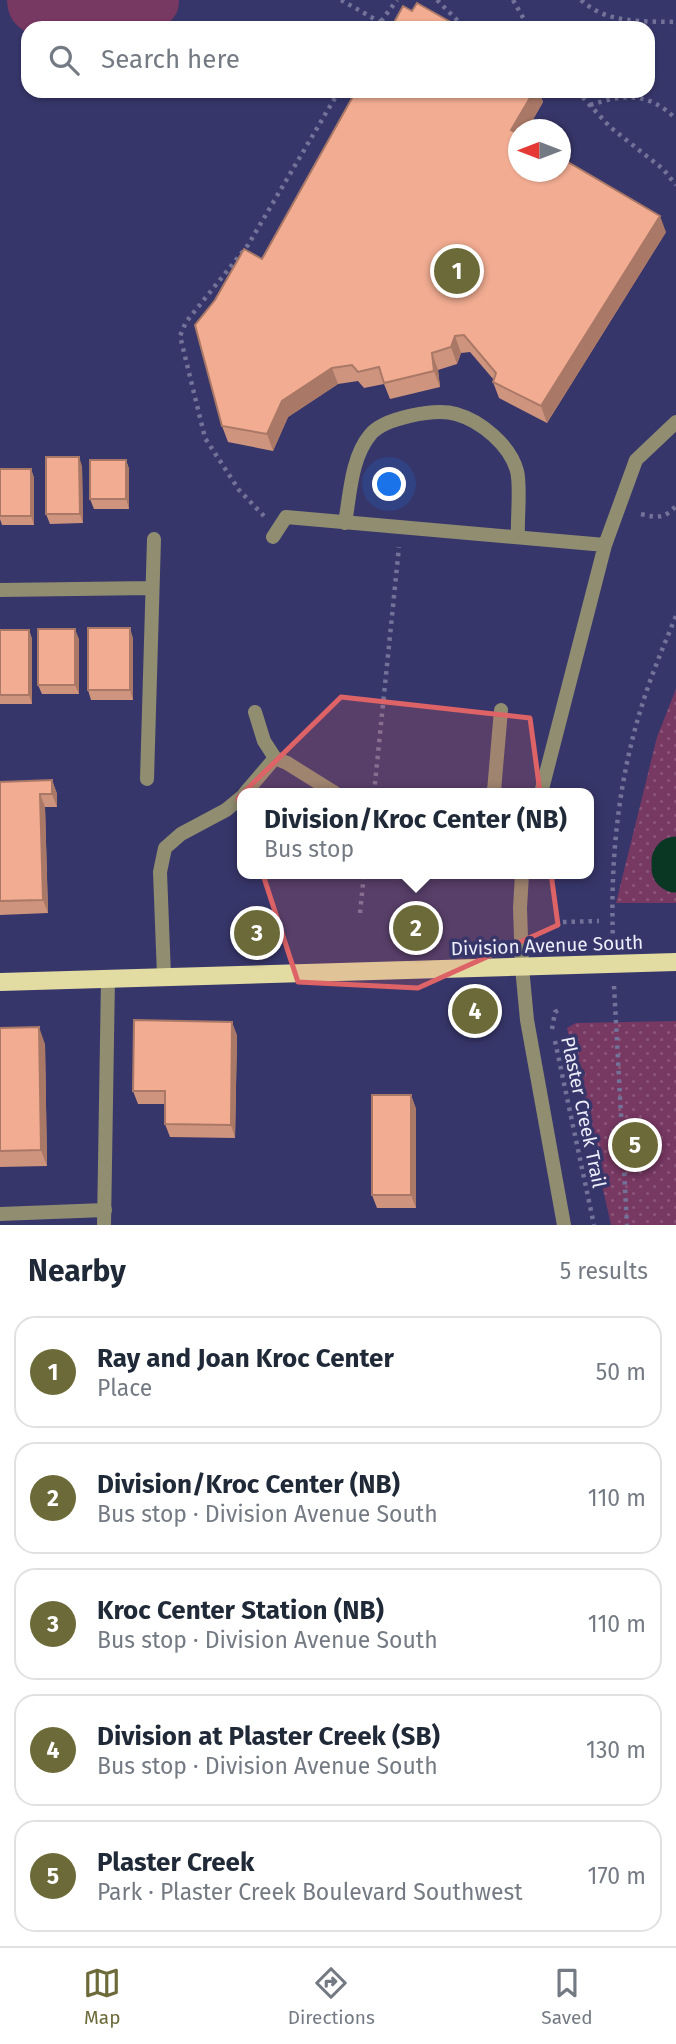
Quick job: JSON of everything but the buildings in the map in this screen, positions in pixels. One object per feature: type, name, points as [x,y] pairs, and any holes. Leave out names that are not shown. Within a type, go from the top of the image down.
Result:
[{"type":"main road","name":"Division Avenue South","points":[[0,982],[676,962]]},
{"type":"street","points":[[345,523],[357,458],[371,433],[395,419],[421,414],[455,413],[480,425],[503,445],[517,471],[518,536]]},
{"type":"street","points":[[542,788],[604,545],[636,460],[676,422]]},
{"type":"street","points":[[275,534],[286,517],[604,545]]},
{"type":"street","points":[[147,779],[154,539]]},
{"type":"street","points":[[0,590],[152,588]]},
{"type":"street","points":[[494,788],[501,710]]},
{"type":"street","points":[[255,712],[258,728],[275,758],[327,788]]},
{"type":"street","points":[[249,788],[275,758]]},
{"type":"street","points":[[164,976],[160,872],[166,848],[181,834],[226,810],[237,800]]},
{"type":"street","points":[[522,879],[522,967],[527,1020],[564,1225]]},
{"type":"street","points":[[0,1214],[105,1218],[108,978]]},
{"type":"path","points":[[341,0],[378,21]]},
{"type":"path","points":[[381,21],[397,0]]},
{"type":"path","points":[[437,0],[458,21]]},
{"type":"path","points":[[513,0],[526,21]]},
{"type":"path","points":[[580,0],[596,12],[634,21]]},
{"type":"path","points":[[655,22],[676,22]]},
{"type":"path","points":[[275,534],[239,490],[205,438],[180,336],[186,322],[248,245],[335,98]]},
{"type":"path","points":[[584,98],[610,127],[663,169],[676,185]]},
{"type":"path","points":[[590,105],[617,98]]},
{"type":"path","points":[[635,98],[654,102],[676,119]]},
{"type":"path","points":[[641,514],[659,518],[676,506]]},
{"type":"path","points":[[374,788],[399,541]]},
{"type":"path","points":[[613,953],[611,901],[614,841],[625,774],[643,700],[676,616]]},
{"type":"path","points":[[360,913],[363,879]]},
{"type":"path","points":[[563,922],[599,921]]},
{"type":"path","name":"Plaster Creek Trail","points":[[614,980],[627,1225]]},
{"type":"path","name":"Plaster Creek Trail","points":[[561,1009],[555,1012],[552,1029],[594,1225]]},
{"type":"highlighted area","points":[[341,697],[530,718],[558,925],[418,988],[298,982],[238,798]]},
{"type":"shaded area","points":[[7,0],[179,0],[175,16],[170,21],[21,21],[21,28],[12,20]]},
{"type":"shaded area","points":[[676,689],[676,903],[616,903],[657,737]]},
{"type":"shaded area","points":[[676,1021],[676,1225],[611,1225],[567,1028],[576,1023]]},
{"type":"waterway","points":[[676,861],[676,868]]},
{"type":"place","name":"Ray and Joan Kroc Center","points":[[457,271]]},
{"type":"place","name":"Division/Kroc Center (NB)","points":[[416,928]]},
{"type":"place","name":"Kroc Center Station (NB)","points":[[257,933]]},
{"type":"place","name":"Division at Plaster Creek (SB)","points":[[475,1011]]},
{"type":"place","name":"Plaster Creek","points":[[635,1145]]}]
